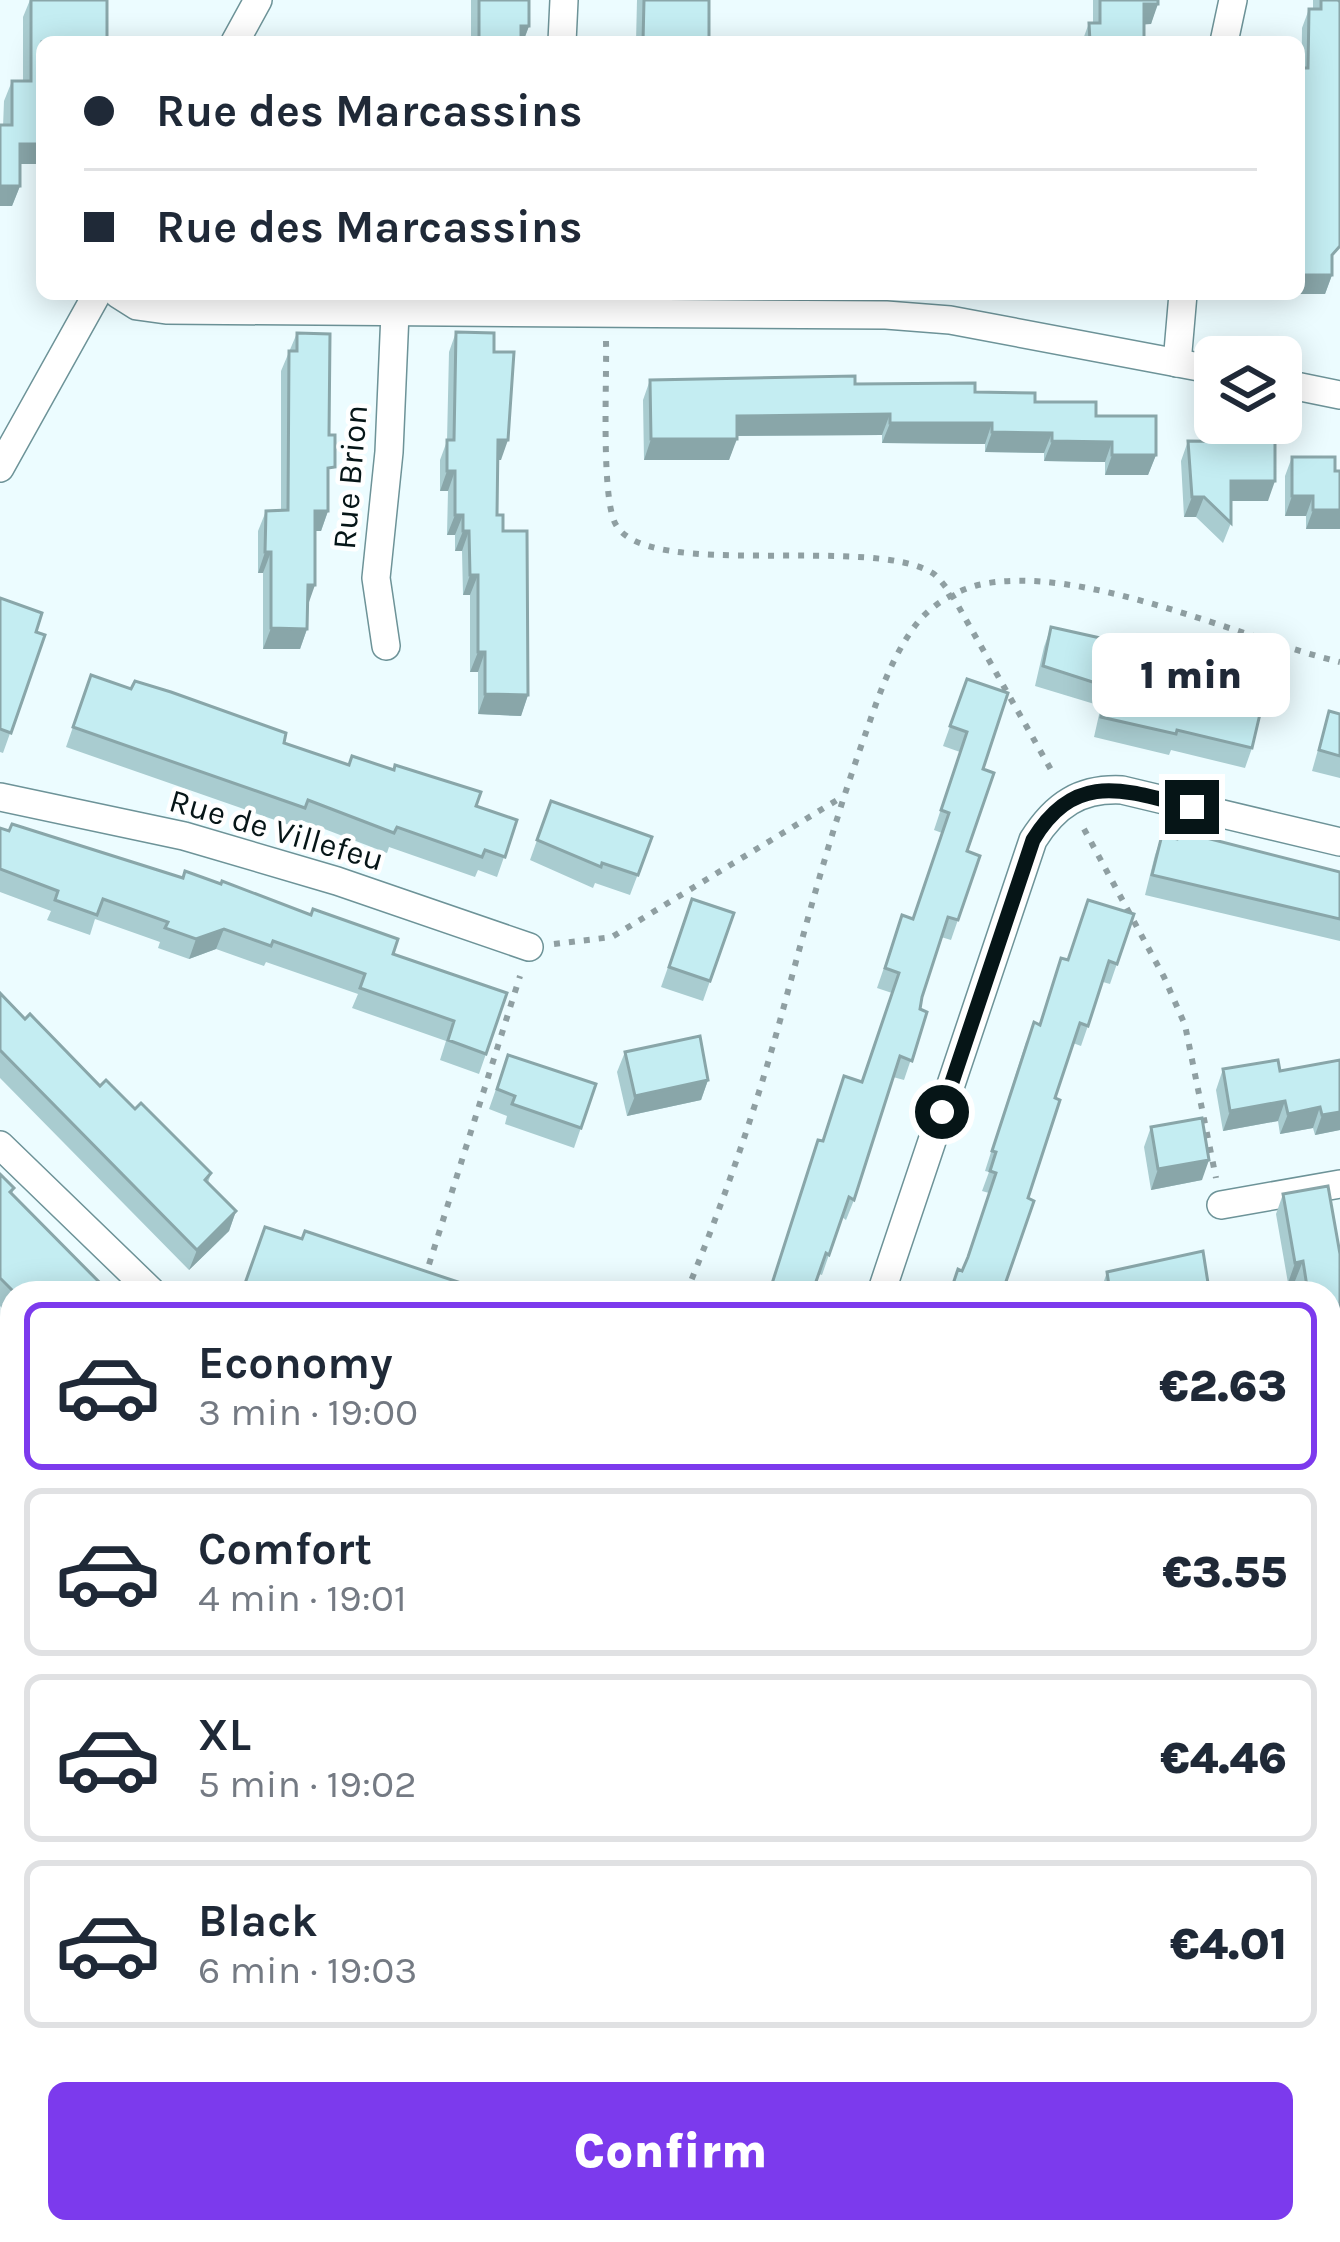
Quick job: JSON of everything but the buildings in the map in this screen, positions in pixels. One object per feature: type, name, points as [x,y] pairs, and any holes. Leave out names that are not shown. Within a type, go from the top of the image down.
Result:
[{"type":"street","points":[[239,36],[258,0]]},
{"type":"street","points":[[562,36],[564,0]]},
{"type":"street","points":[[1225,36],[1233,0]]},
{"type":"street","points":[[2,456],[93,300]]},
{"type":"street","points":[[128,300],[166,310],[395,313],[519,303],[606,313],[916,316],[1194,366]]},
{"type":"street","points":[[1177,362],[1182,300]]},
{"type":"street","name":"Rue Brion","points":[[386,646],[376,578],[389,452],[395,313]]},
{"type":"street","points":[[1302,387],[1340,395]]},
{"type":"street","points":[[885,1281],[1033,840],[1052,812],[1087,792],[1122,790],[1340,842]]},
{"type":"street","name":"Rue de Villefeu","points":[[0,796],[206,843],[337,881],[529,947]]},
{"type":"street","points":[[0,1145],[141,1281]]},
{"type":"street","points":[[1220,1205],[1340,1184]]},
{"type":"path","points":[[606,313],[609,496],[615,524],[623,535],[656,548],[689,553],[890,560],[935,575],[952,595],[1165,977],[1185,1025],[1220,1205]]},
{"type":"path","points":[[691,1281],[762,1085],[842,797],[893,661],[925,613],[976,586],[1005,582],[1071,587],[1185,614],[1340,662]]},
{"type":"path","points":[[425,1281],[529,947],[612,937],[842,797]]},
{"type":"route","points":[[942,1112],[1033,840],[1052,812],[1069,800],[1102,789],[1192,807]]}]
